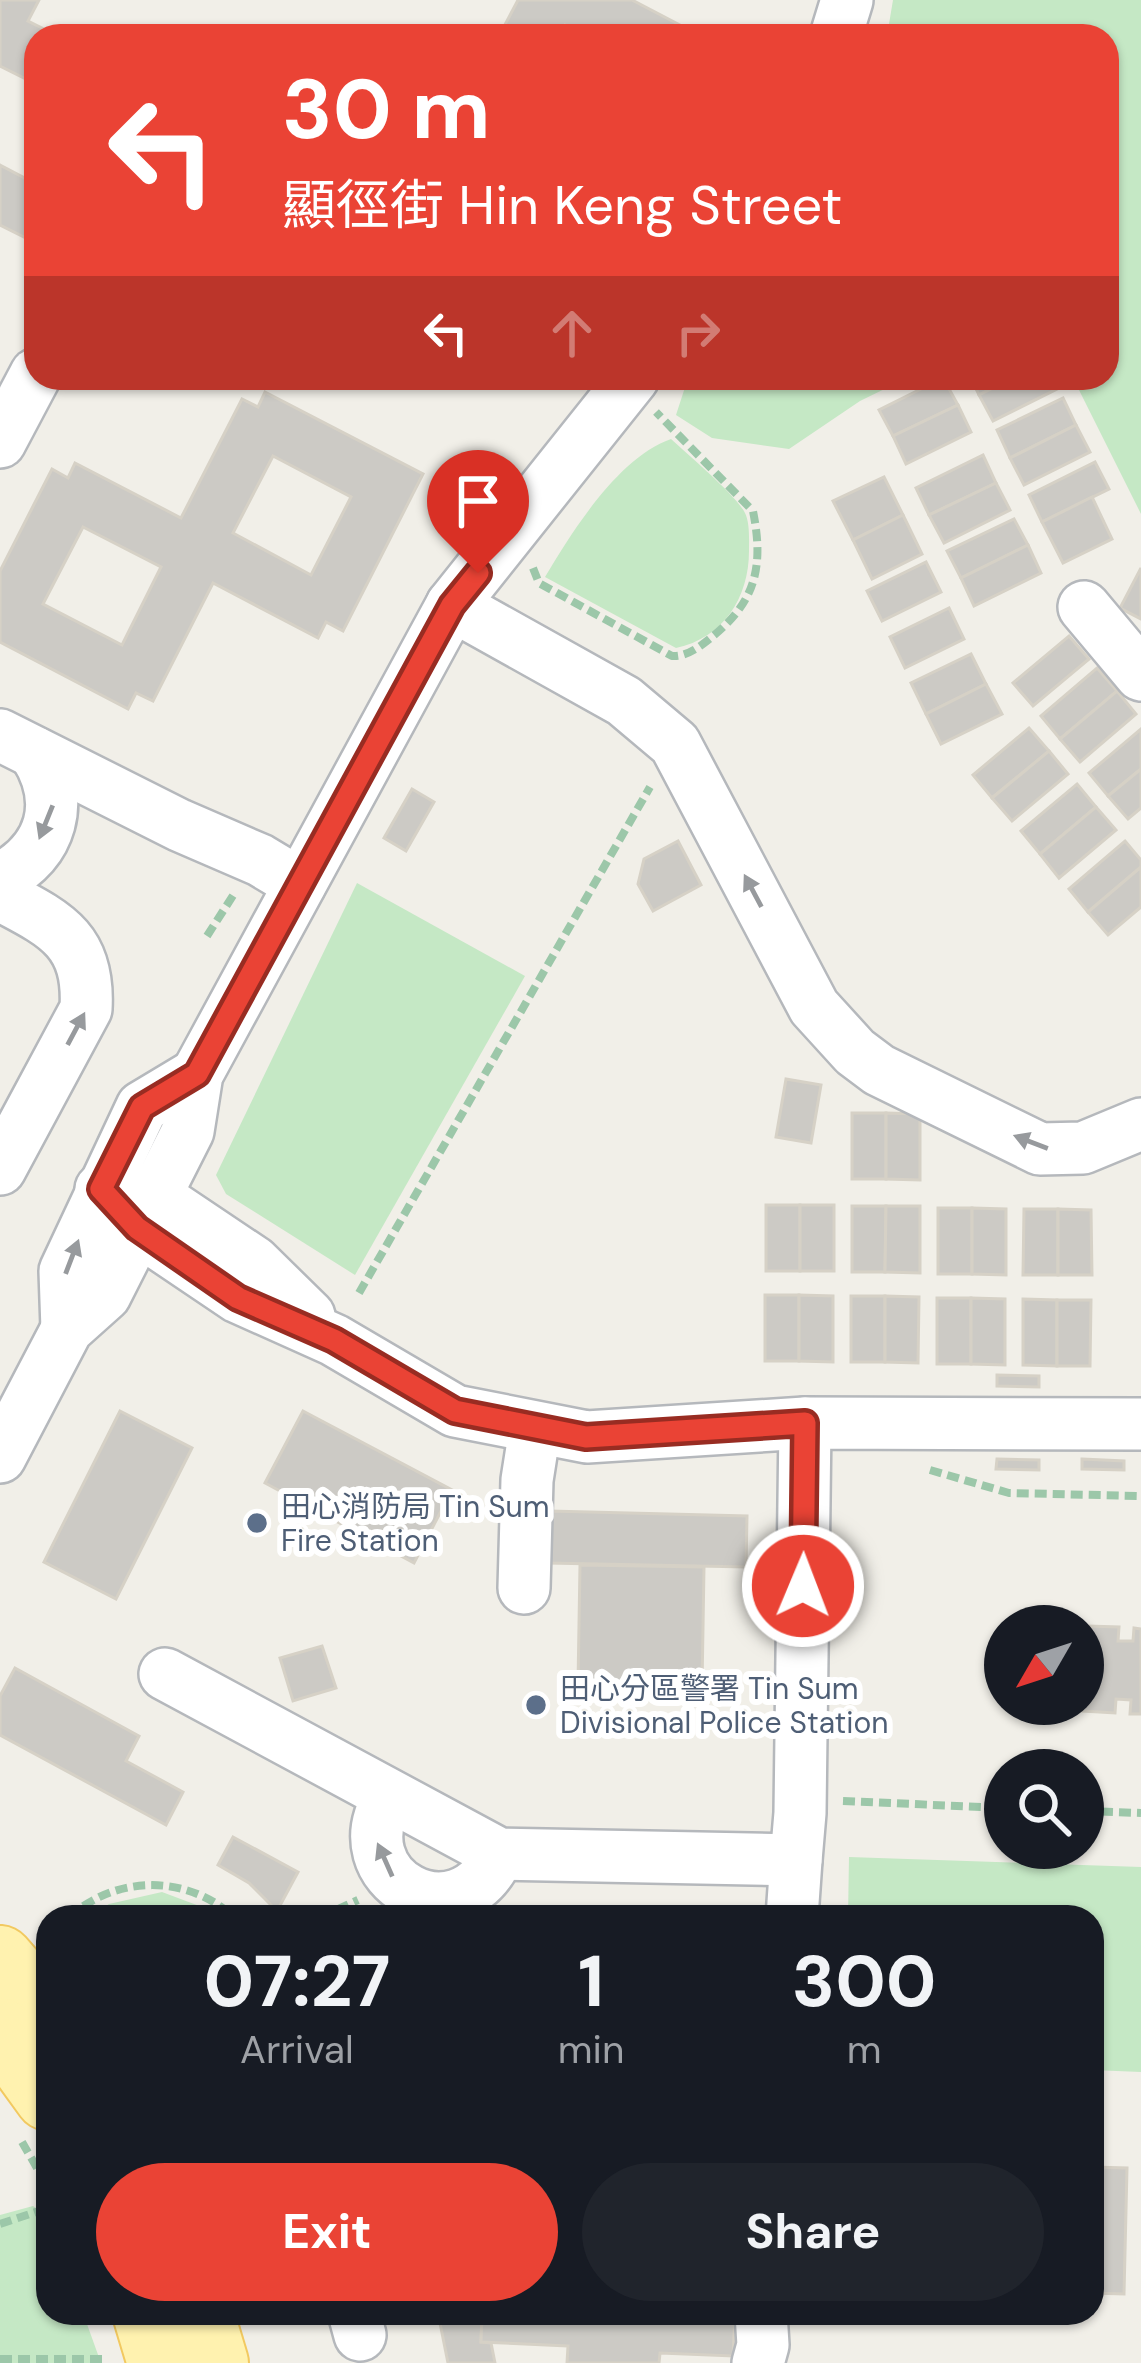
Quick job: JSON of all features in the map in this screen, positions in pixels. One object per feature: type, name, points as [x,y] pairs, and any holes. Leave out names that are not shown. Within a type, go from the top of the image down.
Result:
[{"type":"main road","points":[[0,1959],[36,2000]]},
{"type":"main road","points":[[0,2031],[30,2112]]},
{"type":"main road","points":[[204,2325],[215,2363]]},
{"type":"street","points":[[0,442],[28,390]]},
{"type":"street","points":[[0,1457],[67,1329],[104,1295],[188,1131],[197,1074],[452,605],[642,392]]},
{"type":"street","points":[[452,605],[624,701],[675,744],[814,1006],[855,1052],[879,1070],[1040,1149],[1083,1148],[1141,1124]]},
{"type":"street","points":[[1084,607],[1141,675]]},
{"type":"street","points":[[18,744],[178,825],[260,860],[300,884]]},
{"type":"street","points":[[0,879],[30,857],[53,813],[48,774],[18,744]]},
{"type":"street","points":[[0,895],[56,925],[82,963],[87,986],[86,1010],[18,1097],[0,1169]]},
{"type":"street","points":[[67,1329],[65,1271],[142,1107],[197,1074]]},
{"type":"street","points":[[101,1189],[254,1262],[334,1340],[455,1411],[586,1437],[805,1423],[1141,1424]]},
{"type":"street","points":[[792,1905],[800,1790],[805,1423]]},
{"type":"street","points":[[524,1588],[527,1480],[535,1429]]},
{"type":"street","points":[[166,1674],[499,1854],[796,1860]]},
{"type":"street","points":[[390,1796],[377,1822],[376,1843],[385,1869],[408,1891],[426,1898],[464,1894],[480,1884],[499,1854]]},
{"type":"street","points":[[758,2363],[762,2325]]},
{"type":"path","points":[[530,562],[539,584],[672,656],[681,657],[704,644],[746,605],[754,590],[753,511],[642,392]]},
{"type":"path","points":[[359,1293],[675,744]]},
{"type":"path","points":[[911,1470],[931,1470],[1009,1493],[1141,1496]]},
{"type":"path","points":[[829,1801],[984,1807]]},
{"type":"path","points":[[1104,1812],[1141,1813]]},
{"type":"path","points":[[87,1905],[107,1892],[156,1884],[200,1894],[216,1905]]},
{"type":"path","points":[[346,1905],[361,1898]]},
{"type":"path","points":[[0,2224],[36,2212]]},
{"type":"path","points":[[0,2359],[139,2345]]},
{"type":"green space","points":[[893,0],[1141,0],[1141,514],[1079,390],[1119,390],[1119,24],[889,24]]},
{"type":"green space","points":[[684,390],[882,390],[789,449],[712,438],[676,415]]},
{"type":"green space","points":[[671,439],[740,505],[749,537],[744,585],[730,613],[707,635],[676,648],[545,577],[583,517],[616,478],[652,448]]},
{"type":"green space","points":[[357,883],[525,976],[355,1275],[226,1194],[216,1175]]},
{"type":"green space","points":[[849,1857],[984,1862],[984,1869],[1141,1867],[1141,2072],[1104,2070],[1104,1905],[848,1905]]},
{"type":"green space","points":[[162,1892],[197,1905],[107,1905]]},
{"type":"green space","points":[[36,2208],[36,2325],[87,2325],[101,2363],[0,2363],[0,2215]]},
{"type":"building","points":[[0,0],[39,0],[28,21],[34,24],[24,24],[24,78],[0,66]]},
{"type":"building","points":[[518,0],[632,0],[678,24],[505,24]]},
{"type":"building","points":[[0,165],[24,178],[24,237],[0,225]]},
{"type":"building","points":[[919,390],[950,390],[958,405],[893,436],[879,410]]},
{"type":"building","points":[[989,390],[1055,390],[993,421],[979,395]]},
{"type":"building","points":[[265,392],[423,474],[343,631],[326,622],[318,638],[213,583],[153,701],[136,693],[128,709],[0,642],[0,571],[52,469],[68,478],[75,463],[181,518],[242,399],[258,407]],"holes":[[[273,456],[351,497],[311,575],[233,533]],[[83,527],[161,567],[122,645],[43,604]]]},
{"type":"building","points":[[1063,398],[1076,425],[1010,458],[997,430]]},
{"type":"building","points":[[958,405],[971,432],[906,464],[893,436]]},
{"type":"building","points":[[1076,425],[1090,452],[1024,485],[1010,458]]},
{"type":"building","points":[[983,455],[996,483],[929,515],[916,488]]},
{"type":"building","points":[[1095,462],[1109,489],[1042,522],[1029,495]]},
{"type":"building","points":[[884,477],[903,515],[853,540],[833,501]]},
{"type":"building","points":[[996,483],[1010,510],[944,543],[929,515]]},
{"type":"building","points":[[1092,497],[1112,539],[1063,563],[1042,522]]},
{"type":"building","points":[[903,515],[922,554],[872,579],[853,540]]},
{"type":"building","points":[[1014,519],[1028,545],[961,578],[947,551]]},
{"type":"building","points":[[1028,545],[1041,573],[974,606],[961,578]]},
{"type":"building","points":[[926,562],[941,592],[882,621],[867,591]]},
{"type":"building","points":[[1141,568],[1141,619],[1120,608]]},
{"type":"building","points":[[949,608],[964,639],[905,668],[890,637]]},
{"type":"building","points":[[1069,636],[1089,659],[1033,706],[1013,683]]},
{"type":"building","points":[[971,654],[986,684],[926,714],[911,683]]},
{"type":"building","points":[[1097,668],[1117,691],[1060,739],[1041,716]]},
{"type":"building","points":[[986,684],[1002,714],[941,744],[926,714]]},
{"type":"building","points":[[1117,691],[1136,714],[1080,762],[1060,739]]},
{"type":"building","points":[[1029,728],[1049,751],[992,798],[973,775]]},
{"type":"building","points":[[1141,729],[1141,769],[1108,796],[1089,773]]},
{"type":"building","points":[[1049,751],[1068,774],[1012,821],[992,798]]},
{"type":"building","points":[[1141,769],[1141,808],[1128,819],[1108,796]]},
{"type":"building","points":[[1077,784],[1096,807],[1040,854],[1021,831]]},
{"type":"building","points":[[412,789],[434,802],[406,851],[384,838]]},
{"type":"building","points":[[1096,807],[1116,830],[1059,878],[1040,854]]},
{"type":"building","points":[[678,841],[701,885],[653,911],[638,884],[644,859]]},
{"type":"building","points":[[1125,841],[1141,860],[1141,867],[1088,912],[1069,889]]},
{"type":"building","points":[[1141,867],[1141,907],[1108,935],[1088,912]]},
{"type":"building","points":[[786,1079],[821,1085],[811,1143],[776,1137]]},
{"type":"building","points":[[852,1113],[886,1113],[886,1179],[852,1179]]},
{"type":"building","points":[[886,1113],[920,1114],[920,1180],[886,1179]]},
{"type":"building","points":[[766,1205],[800,1205],[800,1271],[766,1271]]},
{"type":"building","points":[[800,1205],[834,1205],[834,1271],[800,1271]]},
{"type":"building","points":[[852,1206],[886,1206],[885,1272],[852,1272]]},
{"type":"building","points":[[886,1206],[920,1206],[920,1273],[885,1272]]},
{"type":"building","points":[[938,1208],[972,1208],[972,1274],[938,1274]]},
{"type":"building","points":[[972,1208],[1006,1209],[1006,1275],[972,1274]]},
{"type":"building","points":[[1024,1209],[1058,1209],[1058,1275],[1023,1275]]},
{"type":"building","points":[[1058,1209],[1091,1210],[1092,1275],[1058,1275]]},
{"type":"building","points":[[765,1295],[799,1295],[799,1361],[765,1361]]},
{"type":"building","points":[[799,1295],[833,1296],[833,1362],[799,1361]]},
{"type":"building","points":[[851,1296],[885,1296],[885,1362],[851,1362]]},
{"type":"building","points":[[885,1296],[919,1297],[918,1363],[885,1362]]},
{"type":"building","points":[[937,1298],[971,1298],[971,1364],[937,1364]]},
{"type":"building","points":[[971,1298],[1005,1299],[1005,1365],[971,1364]]},
{"type":"building","points":[[1023,1299],[1057,1300],[1057,1366],[1023,1365]]},
{"type":"building","points":[[1057,1300],[1091,1300],[1090,1366],[1057,1366]]},
{"type":"building","points":[[997,1375],[1039,1376],[1039,1387],[997,1386]]},
{"type":"building","points":[[120,1411],[192,1448],[116,1599],[44,1562]]},
{"type":"building","points":[[303,1411],[452,1490],[414,1563],[265,1483]]},
{"type":"building","points":[[997,1459],[1039,1460],[1039,1470],[996,1469]]},
{"type":"building","points":[[1082,1459],[1124,1461],[1124,1470],[1082,1469]]},
{"type":"building","points":[[549,1511],[747,1516],[746,1567],[548,1563]]},
{"type":"building","points":[[580,1565],[704,1567],[702,1687],[578,1685]]},
{"type":"building","points":[[1104,1627],[1119,1627],[1118,1641],[1133,1641],[1134,1628],[1141,1629],[1141,1714],[1130,1714],[1131,1700],[1116,1699],[1115,1713],[1104,1712]]},
{"type":"building","points":[[322,1646],[336,1688],[293,1701],[280,1658]]},
{"type":"building","points":[[15,1668],[139,1736],[126,1761],[183,1792],[166,1825],[0,1735],[0,1696]]},
{"type":"building","points":[[233,1837],[298,1872],[280,1905],[271,1905],[249,1883],[218,1865]]},
{"type":"building","points":[[1104,2167],[1127,2168],[1124,2294],[1104,2293]]},
{"type":"building","points":[[440,2325],[482,2325],[481,2342],[491,2343],[495,2363],[448,2363]]},
{"type":"building","points":[[482,2325],[734,2325],[733,2356],[660,2353],[659,2363],[567,2363],[568,2346],[481,2342]]},
{"type":"place","name":"田心消防局 Tin Sum Fire Station","points":[[257,1523]]},
{"type":"place","name":"田心分區警署 Tin Sum Divisional Police Station","points":[[536,1705]]},
{"type":"route","points":[[478,573],[452,605],[197,1074],[142,1107],[101,1189],[137,1228],[238,1298],[334,1340],[455,1411],[586,1437],[805,1423],[803,1586]]}]
